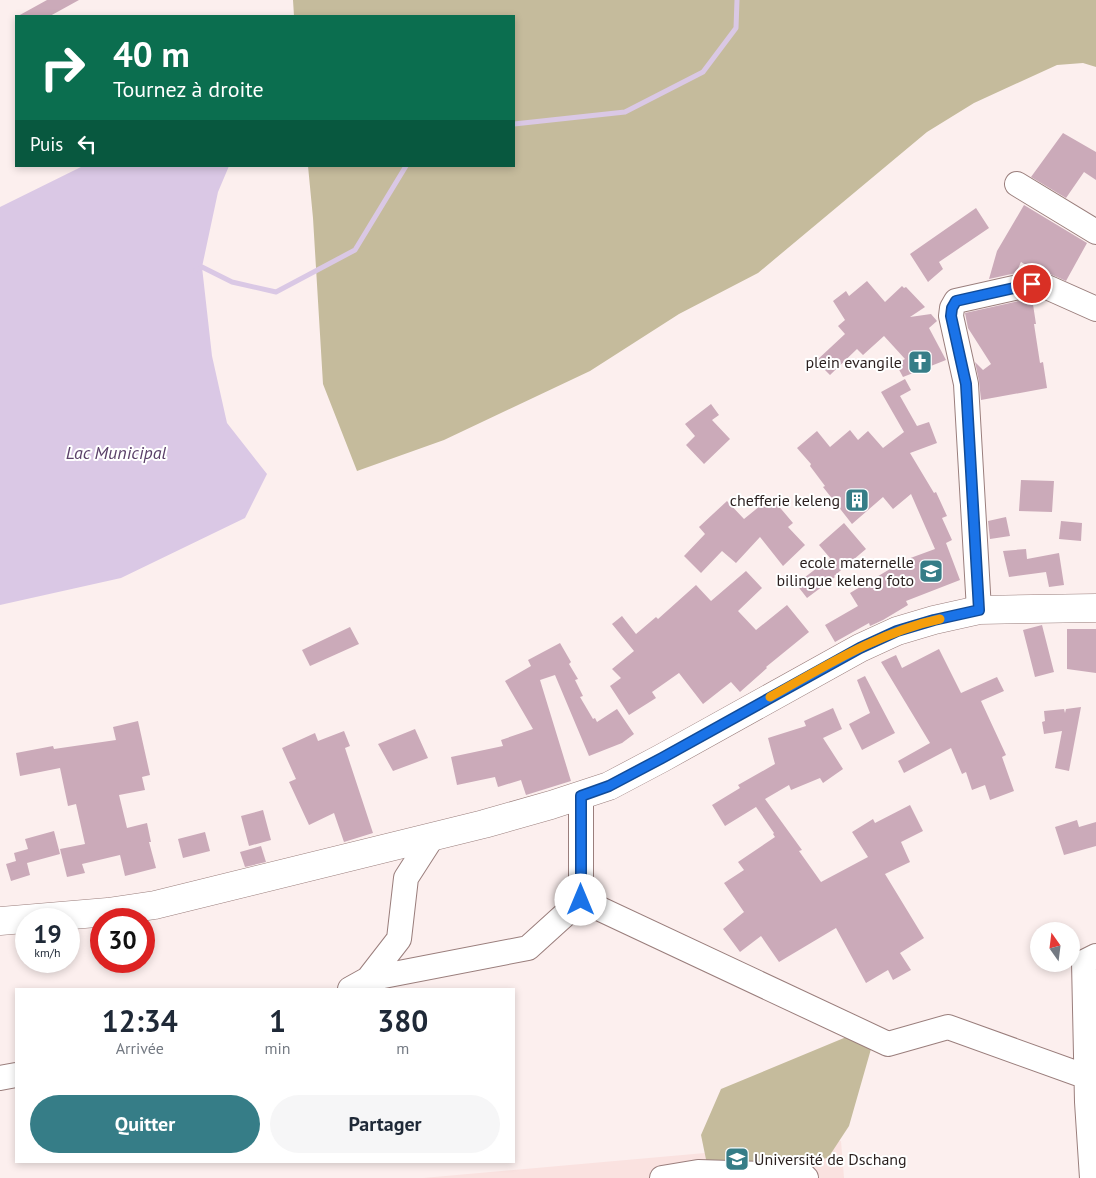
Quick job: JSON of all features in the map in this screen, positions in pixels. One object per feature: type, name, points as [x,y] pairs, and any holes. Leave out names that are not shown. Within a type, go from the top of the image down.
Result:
[{"type":"main road","points":[[0,921],[108,912],[155,905],[532,811],[609,786],[860,648],[897,631],[979,610],[1096,608]]},
{"type":"street","points":[[1017,184],[1096,232]]},
{"type":"street","points":[[979,610],[966,384],[951,316],[952,308],[956,301],[1032,284],[1040,284],[1096,309]]},
{"type":"street","points":[[359,984],[528,948],[581,900],[581,796]]},
{"type":"street","points":[[359,984],[399,939],[406,878],[433,836]]},
{"type":"street","points":[[581,900],[888,1044],[948,1027],[1087,1077]]},
{"type":"street","points":[[1092,1178],[1084,962],[1096,956]]},
{"type":"street","points":[[0,1078],[15,1075]]},
{"type":"street","points":[[662,1178],[698,1172],[803,1174],[806,1178]]},
{"type":"shaded area","points":[[293,0],[1096,0],[1096,67],[1083,63],[1057,65],[974,103],[927,132],[758,273],[679,314],[590,371],[444,440],[357,471],[323,384],[308,167],[515,167],[515,15],[294,15]]},
{"type":"shaded area","points":[[856,1033],[871,1049],[849,1126],[828,1158],[709,1174],[701,1135],[721,1089]]},
{"type":"shaded area","name":"Université de Dschang","points":[[841,1141],[844,1178],[423,1178]]},
{"type":"water","name":"Lac Municipal","points":[[81,167],[229,167],[218,192],[202,267],[212,356],[227,423],[267,474],[245,518],[121,578],[0,605],[0,207]]},
{"type":"building","points":[[47,0],[79,0],[52,15],[20,15]]},
{"type":"building","points":[[1063,133],[1096,152],[1096,180],[1084,172],[1066,198],[1031,177]]},
{"type":"building","points":[[1024,205],[1087,243],[1066,281],[1031,264],[1029,267],[1021,262],[1016,273],[989,279],[997,251]]},
{"type":"building","points":[[976,208],[989,228],[939,262],[943,269],[928,282],[910,254]]},
{"type":"building","points":[[867,281],[885,302],[902,286],[906,287],[925,307],[910,317],[931,314],[937,321],[929,328],[946,360],[903,377],[896,364],[905,359],[884,336],[863,355],[857,349],[830,375],[816,361],[845,334],[838,326],[845,320],[833,301],[846,291],[849,296]]},
{"type":"building","points":[[1032,298],[1040,363],[1043,362],[1047,388],[981,400],[975,362],[983,370],[991,364],[968,328],[965,313]]},
{"type":"building","points":[[905,379],[911,390],[900,396],[917,426],[929,422],[937,443],[910,453],[934,493],[936,492],[947,516],[942,518],[952,540],[946,543],[960,580],[906,601],[908,605],[883,620],[870,626],[869,623],[835,642],[825,625],[858,606],[850,593],[905,560],[935,549],[911,494],[893,509],[883,497],[852,524],[823,487],[825,486],[810,466],[811,464],[797,448],[817,431],[830,447],[850,430],[858,440],[868,431],[883,448],[904,432],[881,392]]},
{"type":"building","points":[[711,404],[719,415],[712,420],[730,439],[704,464],[686,445],[695,436],[685,424]]},
{"type":"building","points":[[1021,480],[1054,481],[1052,512],[1019,511]]},
{"type":"building","points":[[771,497],[793,523],[788,527],[805,545],[783,566],[760,537],[736,563],[722,551],[701,573],[684,556],[705,534],[699,527],[727,501],[744,519]]},
{"type":"building","points":[[1006,517],[1010,536],[990,539],[988,521]]},
{"type":"building","points":[[1061,521],[1082,523],[1081,541],[1059,539]]},
{"type":"building","points":[[844,523],[866,549],[835,577],[807,598],[796,584],[830,558],[819,545]]},
{"type":"building","points":[[1026,549],[1027,559],[1059,553],[1064,585],[1049,587],[1046,572],[1009,577],[1003,551]]},
{"type":"building","points":[[746,571],[762,588],[738,611],[756,630],[787,605],[809,632],[766,667],[740,692],[731,682],[703,704],[679,673],[652,692],[656,698],[629,715],[610,686],[621,678],[612,669],[634,651],[612,624],[622,616],[636,634],[656,617],[658,619],[696,585],[711,601]]},
{"type":"building","points":[[1042,625],[1054,672],[1035,677],[1023,630]]},
{"type":"building","points":[[350,627],[359,644],[310,666],[302,650]]},
{"type":"building","points":[[1067,629],[1096,629],[1096,673],[1067,669]]},
{"type":"building","points":[[560,643],[578,679],[575,680],[583,696],[580,697],[593,719],[595,718],[597,722],[617,709],[634,734],[622,743],[589,756],[555,675],[540,680],[571,781],[526,795],[521,780],[498,787],[495,777],[457,785],[451,757],[503,746],[501,740],[533,729],[505,681],[531,666],[528,660]]},
{"type":"building","points":[[939,649],[961,693],[997,677],[1004,691],[981,701],[1006,755],[1002,757],[1014,791],[990,800],[985,785],[972,790],[966,772],[962,774],[951,748],[904,773],[898,761],[930,743],[881,662],[896,655],[902,668]]},
{"type":"building","points":[[865,676],[895,733],[862,750],[849,724],[870,713],[857,680]]},
{"type":"building","points":[[1081,707],[1069,771],[1055,768],[1062,731],[1044,734],[1042,722],[1045,721],[1044,711],[1064,709],[1065,713],[1066,709]]},
{"type":"building","points":[[833,708],[842,729],[823,738],[843,769],[823,783],[820,778],[791,790],[789,785],[765,799],[802,850],[799,851],[821,882],[868,857],[852,832],[873,819],[875,823],[910,805],[923,831],[901,842],[910,862],[885,874],[924,938],[900,953],[911,970],[893,980],[888,970],[866,983],[836,928],[779,962],[761,936],[740,952],[723,929],[744,912],[724,883],[744,870],[738,862],[775,837],[756,807],[725,826],[712,805],[740,788],[738,785],[775,764],[768,738],[806,726],[804,721]]},
{"type":"building","points":[[138,721],[150,775],[142,777],[145,790],[119,795],[127,828],[147,823],[151,842],[149,842],[156,868],[125,876],[120,855],[82,864],[85,873],[67,877],[60,849],[85,844],[76,804],[68,806],[60,768],[20,776],[16,753],[53,746],[54,749],[116,740],[113,727]]},
{"type":"building","points":[[415,729],[428,758],[393,771],[378,744]]},
{"type":"building","points":[[344,731],[350,746],[345,748],[373,833],[344,842],[334,813],[309,825],[289,782],[296,779],[282,748],[315,733],[318,741]]},
{"type":"building","points":[[263,810],[271,840],[249,846],[241,816]]},
{"type":"building","points":[[1077,820],[1079,827],[1096,822],[1096,846],[1064,855],[1055,827]]},
{"type":"building","points":[[54,831],[60,854],[27,863],[30,875],[11,881],[6,864],[16,861],[14,853],[28,849],[25,839]]},
{"type":"building","points":[[205,832],[210,851],[183,858],[178,839]]},
{"type":"building","points":[[261,846],[266,862],[245,867],[240,852]]},
{"type":"waterway","points":[[515,124],[625,112],[703,72],[736,28],[737,0]]},
{"type":"waterway","points":[[196,270],[202,267],[232,282],[276,292],[355,250],[405,167]]},
{"type":"slow traffic","points":[[770,697],[860,648],[897,631],[940,619]]},
{"type":"place","name":"plein evangile","points":[[920,362]]},
{"type":"place","name":"chefferie keleng","points":[[857,500]]},
{"type":"place","name":"ecole maternelle bilingue keleng foto","points":[[931,571]]},
{"type":"place","name":"Université de Dschang","points":[[737,1159]]},
{"type":"route","points":[[581,900],[581,796],[609,786],[662,758],[860,648],[897,631],[979,610],[966,384],[951,316],[952,308],[956,301],[1032,284]]}]
